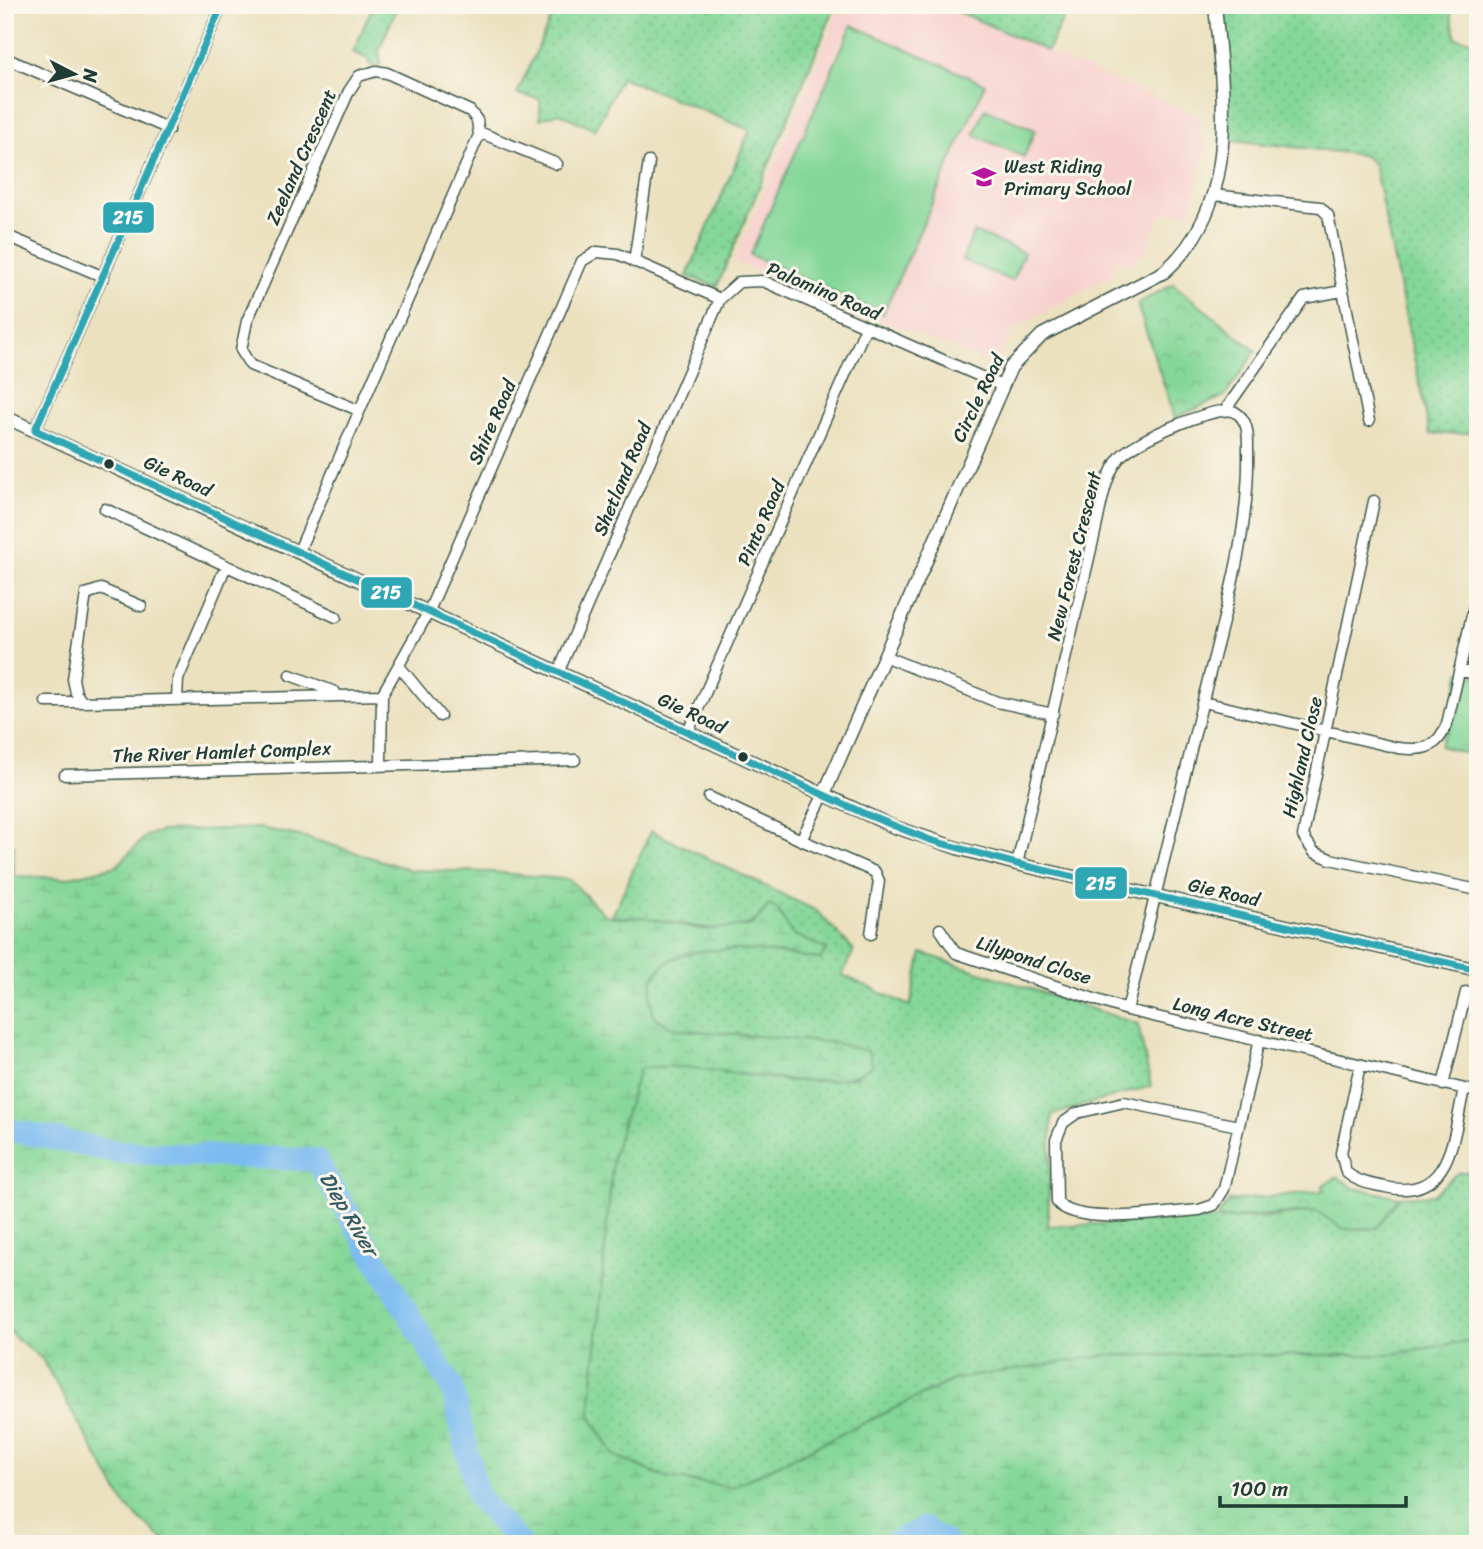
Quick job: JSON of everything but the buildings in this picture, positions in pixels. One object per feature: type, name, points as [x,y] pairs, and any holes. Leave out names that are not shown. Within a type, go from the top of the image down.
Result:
[{"type":"street","points":[[35,430],[222,5]]},
{"type":"street","name":"Circle Road","points":[[824,794],[1002,386],[1017,359],[1042,335],[1157,276],[1180,258],[1203,223],[1214,195],[1224,139],[1215,5]]},
{"type":"street","points":[[5,58],[169,129]]},
{"type":"street","name":"Zeeland Crescent","points":[[358,410],[250,365],[241,350],[247,321],[349,91],[359,76],[381,72],[449,100],[474,114],[479,132]]},
{"type":"street","points":[[298,553],[358,410],[476,146],[479,132],[557,164]]},
{"type":"street","points":[[649,162],[634,262],[720,299]]},
{"type":"street","points":[[1214,195],[1320,207],[1328,215],[1369,421]]},
{"type":"street","points":[[5,234],[104,277]]},
{"type":"street","name":"Shire Road","points":[[428,613],[582,261],[597,252],[618,254],[634,262]]},
{"type":"street","name":"Palomino Road","points":[[720,299],[739,282],[763,281],[1002,386]]},
{"type":"street","points":[[1128,1010],[1230,594],[1248,484],[1247,427],[1242,418],[1226,409],[1304,298],[1342,291]]},
{"type":"street","name":"Shetland Road","points":[[558,673],[720,299]]},
{"type":"street","name":"Pinto Road","points":[[688,732],[866,327]]},
{"type":"street","name":"New Forest Crescent","points":[[1017,864],[1104,494],[1115,464],[1134,445],[1226,409]]},
{"type":"street","name":"Gie Road","points":[[5,417],[558,673],[930,840],[1017,864],[1478,970]]},
{"type":"street","name":"Highland Close","points":[[1374,500],[1326,732],[1303,826],[1307,845],[1330,859],[1478,891]]},
{"type":"street","points":[[105,509],[337,617]]},
{"type":"street","points":[[177,699],[178,679],[226,566]]},
{"type":"street","points":[[82,702],[75,692],[73,679],[86,594],[101,589],[141,606]]},
{"type":"street","points":[[1203,702],[1398,748],[1418,750],[1432,746],[1440,740],[1447,724],[1478,589]]},
{"type":"street","points":[[381,764],[382,695],[428,613]]},
{"type":"street","points":[[884,656],[998,702],[1053,715]]},
{"type":"street","points":[[399,666],[440,716]]},
{"type":"street","points":[[1460,671],[1478,674]]},
{"type":"street","points":[[290,675],[341,694]]},
{"type":"street","points":[[46,702],[382,695]]},
{"type":"street","name":"The River Hamlet Complex","points":[[65,775],[575,760]]},
{"type":"street","points":[[801,840],[824,794]]},
{"type":"street","points":[[709,797],[875,872],[879,881],[871,934]]},
{"type":"street","name":"Lilypond Close","points":[[940,929],[956,953],[1128,1010]]},
{"type":"street","points":[[1443,1085],[1466,992]]},
{"type":"street","name":"Long Acre Street","points":[[1128,1010],[1478,1092]]},
{"type":"street","points":[[1238,1126],[1124,1102],[1077,1113],[1063,1123],[1056,1140],[1057,1202],[1069,1212],[1089,1216],[1209,1208],[1223,1194],[1259,1040]]},
{"type":"street","points":[[1360,1065],[1341,1153],[1346,1172],[1364,1183],[1398,1190],[1422,1186],[1433,1180],[1448,1159],[1464,1089]]},
{"type":"shaded area","name":"West Riding Primary School","points":[[841,5],[937,5],[1198,115],[1200,140],[1208,141],[1190,213],[1162,213],[1144,255],[1130,265],[1118,260],[1110,276],[1014,329],[995,365],[734,262]]},
{"type":"green space","points":[[373,5],[398,5],[379,50],[381,65],[371,66],[368,59],[353,52]]},
{"type":"green space","points":[[557,5],[836,5],[717,287],[687,276],[750,130],[621,77],[595,130],[560,113],[540,119],[540,99],[517,94]]},
{"type":"green space","points":[[944,5],[1070,5],[1047,51]]},
{"type":"green space","points":[[1222,5],[1449,5],[1456,38],[1478,41],[1478,409],[1473,433],[1430,434],[1374,164],[1363,155],[1224,139]]},
{"type":"green space","points":[[852,25],[985,84],[883,314],[750,255]]},
{"type":"green space","points":[[985,109],[1035,130],[1024,157],[974,135]]},
{"type":"green space","points":[[974,232],[1024,253],[1012,281],[962,260]]},
{"type":"green space","points":[[1173,284],[1256,351],[1225,396],[1175,418],[1137,304]]},
{"type":"green space","points":[[1460,672],[1478,677],[1478,757],[1440,746],[1449,724]]},
{"type":"green space","points":[[260,828],[309,838],[411,870],[491,872],[570,880],[605,915],[622,918],[643,917],[703,930],[752,925],[769,905],[778,910],[792,934],[827,949],[820,959],[769,952],[708,950],[681,956],[661,967],[651,987],[654,1016],[674,1029],[835,1043],[868,1051],[873,1065],[852,1076],[825,1081],[665,1066],[639,1069],[613,1156],[590,1416],[614,1455],[666,1478],[732,1487],[955,1379],[1110,1355],[1387,1355],[1478,1339],[1478,1544],[167,1544],[126,1506],[42,1359],[5,1329],[5,841],[14,845],[14,876],[66,878],[117,866],[146,836],[162,831]]},
{"type":"green space","points":[[651,831],[817,911],[854,950],[842,975],[910,1006],[922,953],[1138,1024],[1151,1086],[1052,1115],[1048,1226],[1271,1217],[1316,1211],[1344,1229],[1376,1228],[1399,1197],[1433,1195],[1457,1173],[1478,1170],[1478,1339],[1387,1355],[955,1379],[732,1487],[666,1478],[614,1455],[590,1416],[613,1156],[639,1069],[665,1064],[790,1081],[858,1077],[835,1043],[674,1029],[654,1016],[651,987],[661,967],[681,955],[707,950],[738,949],[820,959],[792,934],[778,910],[743,926],[712,929],[641,917],[612,916]]},
{"type":"green space","points":[[1338,1177],[1354,1188],[1399,1197],[1377,1228],[1344,1229],[1316,1211],[1218,1219],[1219,1213],[1229,1201],[1322,1191],[1323,1185]]},
{"type":"waterway","name":"Diep River","points":[[5,1129],[118,1152],[316,1160],[452,1387],[478,1497],[520,1544]]},
{"type":"waterway","name":"Diep River","points":[[892,1544],[923,1528],[948,1544]]},
{"type":"transit line","name":"215","points":[[35,430],[222,5]]},
{"type":"transit line","name":"215","points":[[35,430],[865,814],[930,840],[1017,864],[1478,970]]},
{"type":"place","name":"West Riding Primary School","points":[[984,177]]}]
